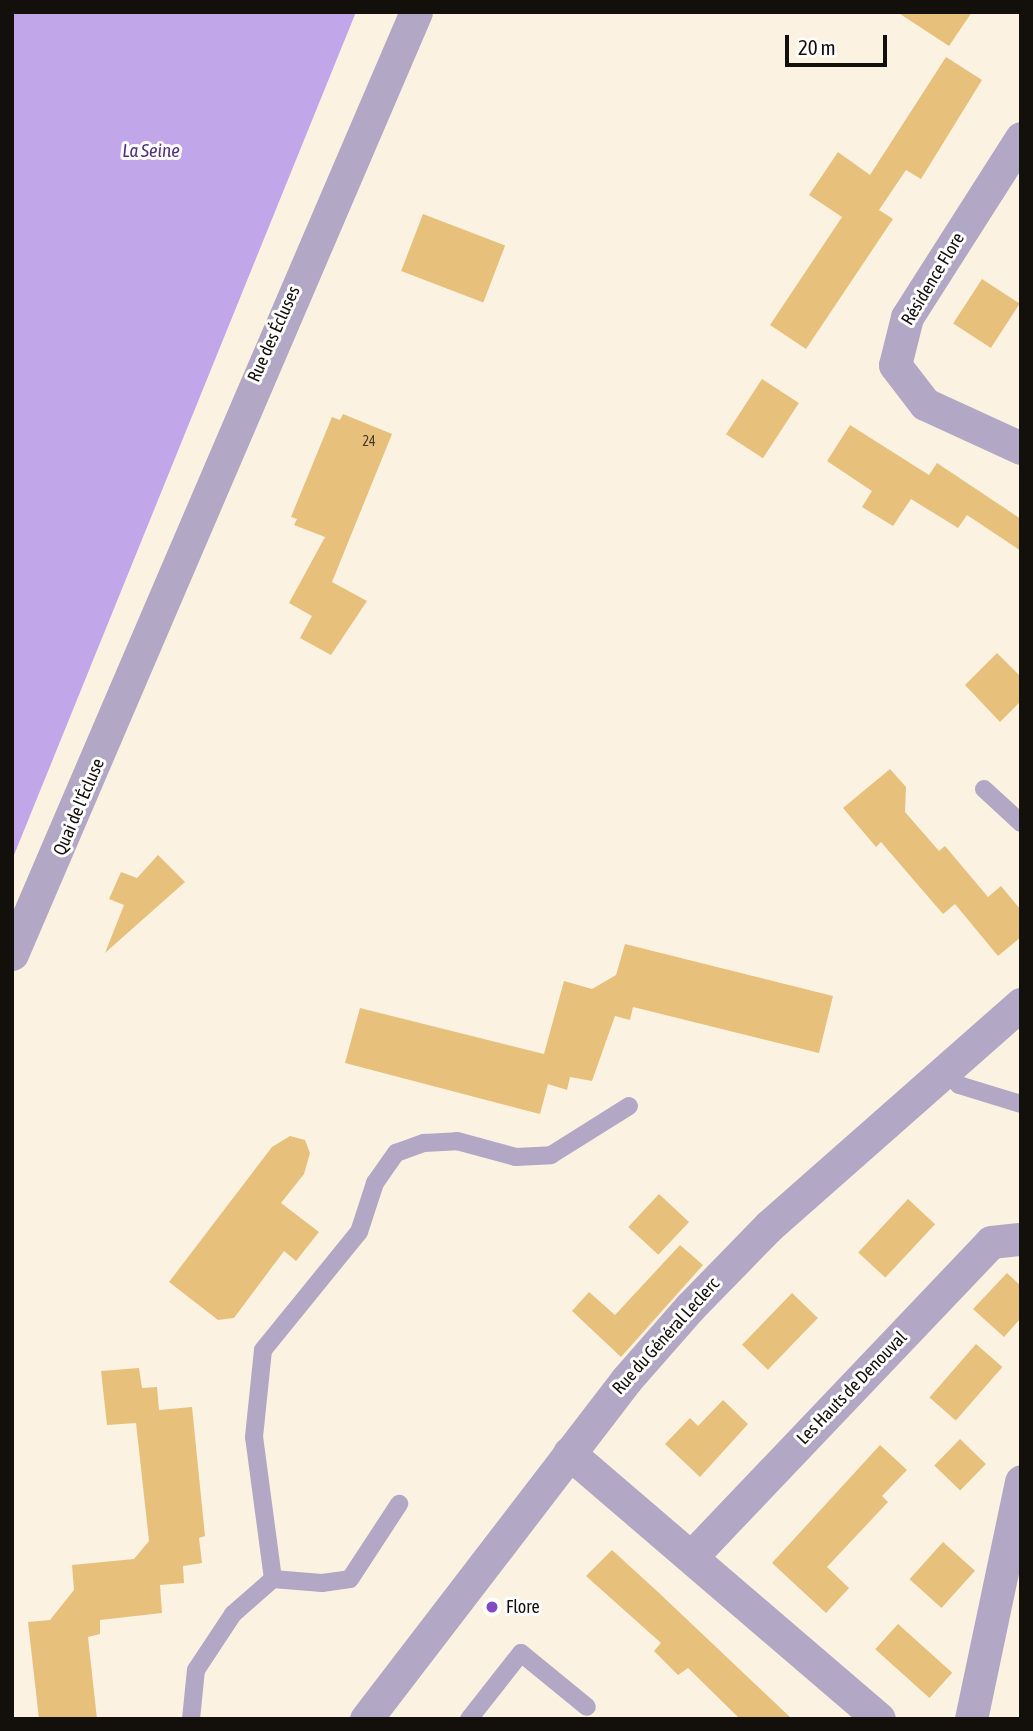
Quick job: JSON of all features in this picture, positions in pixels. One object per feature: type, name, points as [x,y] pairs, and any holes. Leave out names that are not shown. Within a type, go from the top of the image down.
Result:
[{"type":"street","name":"Rue des Écluses","points":[[142,659],[241,410],[415,12]]},
{"type":"street","name":"Résidence Flore","points":[[1021,138],[907,317],[895,365],[925,404],[1021,448]]},
{"type":"street","name":"Quai de l'Écluse","points":[[12,954],[142,659]]},
{"type":"street","name":"Rue du Général Leclerc","points":[[366,1719],[470,1590],[569,1453],[690,1307],[769,1226],[1021,1004]]},
{"type":"street","name":"Les Hauts de Denouval","points":[[692,1555],[991,1242],[1021,1239]]},
{"type":"street","points":[[569,1453],[692,1555],[879,1719]]},
{"type":"street","points":[[971,1719],[1021,1481]]},
{"type":"lane","points":[[984,789],[1021,823]]},
{"type":"lane","points":[[946,1070],[959,1085],[1021,1104]]},
{"type":"lane","points":[[273,1579],[254,1437],[264,1350],[359,1232],[375,1183],[396,1153],[424,1143],[457,1141],[516,1157],[551,1155],[629,1106]]},
{"type":"lane","points":[[191,1719],[196,1670],[233,1614],[273,1579],[322,1583],[350,1578],[399,1504]]},
{"type":"lane","points":[[469,1719],[521,1653],[587,1707]]},
{"type":"water","name":"La Seine","points":[[12,12],[356,12],[12,860]]},
{"type":"building","points":[[897,12],[972,12],[949,46]]},
{"type":"building","points":[[946,57],[982,80],[921,179],[906,170],[879,210],[893,219],[806,349],[770,325],[842,217],[809,195],[838,152],[870,175]]},
{"type":"building","points":[[423,214],[505,246],[483,302],[401,271]]},
{"type":"building","points":[[982,279],[1020,304],[991,348],[953,323]]},
{"type":"building","points":[[762,379],[799,403],[763,458],[726,434]]},
{"type":"building","points":[[343,414],[392,434],[332,582],[367,601],[331,655],[300,638],[312,616],[289,603],[325,537],[294,525],[297,519],[291,517],[332,417],[340,420]]},
{"type":"building","points":[[850,425],[929,475],[937,463],[1021,519],[1021,551],[967,515],[958,528],[911,499],[893,526],[862,507],[872,491],[827,461]]},
{"type":"building","points":[[997,653],[1021,677],[1021,701],[1000,722],[965,685]]},
{"type":"building","points":[[890,769],[906,787],[905,812],[939,851],[945,846],[988,897],[1001,886],[1021,910],[1021,937],[998,956],[955,904],[943,914],[881,842],[876,847],[843,808]]},
{"type":"building","points":[[158,855],[185,882],[105,953],[124,905],[109,899],[121,872],[137,878]]},
{"type":"building","points":[[625,944],[833,996],[819,1053],[633,1007],[630,1020],[615,1016],[592,1081],[570,1077],[567,1090],[548,1084],[540,1114],[345,1063],[360,1008],[544,1054],[564,981],[592,989],[616,975]]},
{"type":"building","points":[[290,1136],[305,1140],[310,1153],[304,1174],[281,1203],[319,1232],[296,1261],[284,1251],[234,1318],[218,1320],[169,1282],[272,1147]]},
{"type":"building","points":[[659,1194],[689,1222],[658,1255],[628,1227]]},
{"type":"building","points":[[908,1199],[935,1224],[885,1278],[858,1252]]},
{"type":"building","points":[[680,1245],[703,1265],[621,1357],[572,1311],[589,1292],[615,1315]]},
{"type":"building","points":[[1007,1273],[1021,1286],[1021,1318],[1004,1337],[973,1309]]},
{"type":"building","points":[[792,1293],[818,1318],[768,1370],[742,1345]]},
{"type":"building","points":[[976,1344],[1002,1367],[956,1421],[929,1398]]},
{"type":"building","points":[[139,1368],[142,1388],[157,1387],[159,1410],[192,1407],[205,1536],[199,1538],[202,1563],[183,1566],[184,1583],[160,1585],[162,1613],[100,1620],[100,1634],[88,1637],[97,1719],[39,1719],[28,1622],[50,1620],[74,1590],[72,1565],[134,1559],[149,1541],[136,1423],[107,1425],[101,1371]]},
{"type":"building","points":[[723,1400],[748,1424],[700,1477],[665,1444],[690,1418],[698,1426]]},
{"type":"building","points":[[960,1439],[986,1464],[960,1491],[934,1466]]},
{"type":"building","points":[[880,1445],[907,1470],[882,1496],[888,1502],[827,1567],[849,1588],[826,1613],[772,1563]]},
{"type":"building","points":[[943,1542],[975,1571],[941,1608],[910,1579]]},
{"type":"building","points":[[612,1550],[792,1719],[740,1719],[688,1668],[678,1675],[654,1651],[661,1643],[586,1576]]},
{"type":"building","points":[[898,1624],[952,1673],[929,1698],[875,1649]]},
{"type":"place","name":"Flore","points":[[492,1607]]}]
